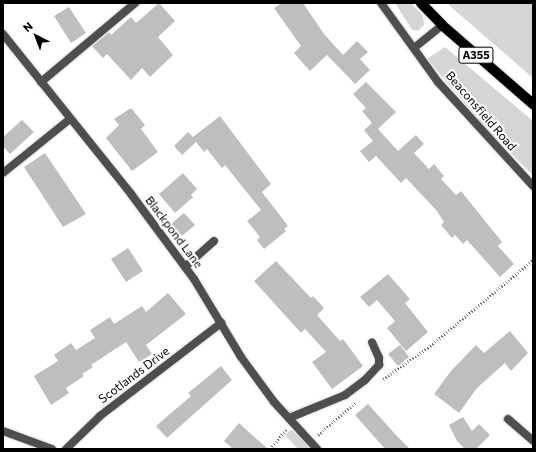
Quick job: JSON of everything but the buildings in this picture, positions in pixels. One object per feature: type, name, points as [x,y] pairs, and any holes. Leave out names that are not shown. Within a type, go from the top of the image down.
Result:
[{"type":"main road","name":"A355","points":[[421,3],[442,25],[533,104]]},
{"type":"street","points":[[41,82],[135,3]]},
{"type":"street","name":"Beaconsfield Road","points":[[381,3],[438,82],[533,186]]},
{"type":"street","points":[[414,48],[442,25]]},
{"type":"street","name":"Blackpond Lane","points":[[3,34],[185,267],[241,357],[274,402],[318,449]]},
{"type":"street","points":[[3,173],[70,119]]},
{"type":"street","points":[[185,267],[214,241]]},
{"type":"street","name":"Scotlands Drive","points":[[66,449],[100,416],[221,324]]},
{"type":"street","points":[[291,420],[345,395],[365,380],[379,365],[379,358],[372,342]]},
{"type":"street","points":[[508,419],[533,441]]},
{"type":"street","points":[[3,431],[52,449]]},
{"type":"path","points":[[376,385],[430,346],[533,260]]},
{"type":"path","points":[[310,442],[359,399]]},
{"type":"path","points":[[270,449],[291,420]]},
{"type":"shaded area","points":[[395,3],[411,3],[423,16],[424,25],[418,31],[412,30]]},
{"type":"shaded area","points":[[447,3],[533,3],[533,78],[458,13]]},
{"type":"shaded area","points":[[445,47],[533,121],[533,175],[493,136],[427,59]]},
{"type":"shaded area","points":[[291,430],[301,437],[310,449],[298,449],[285,435]]}]
